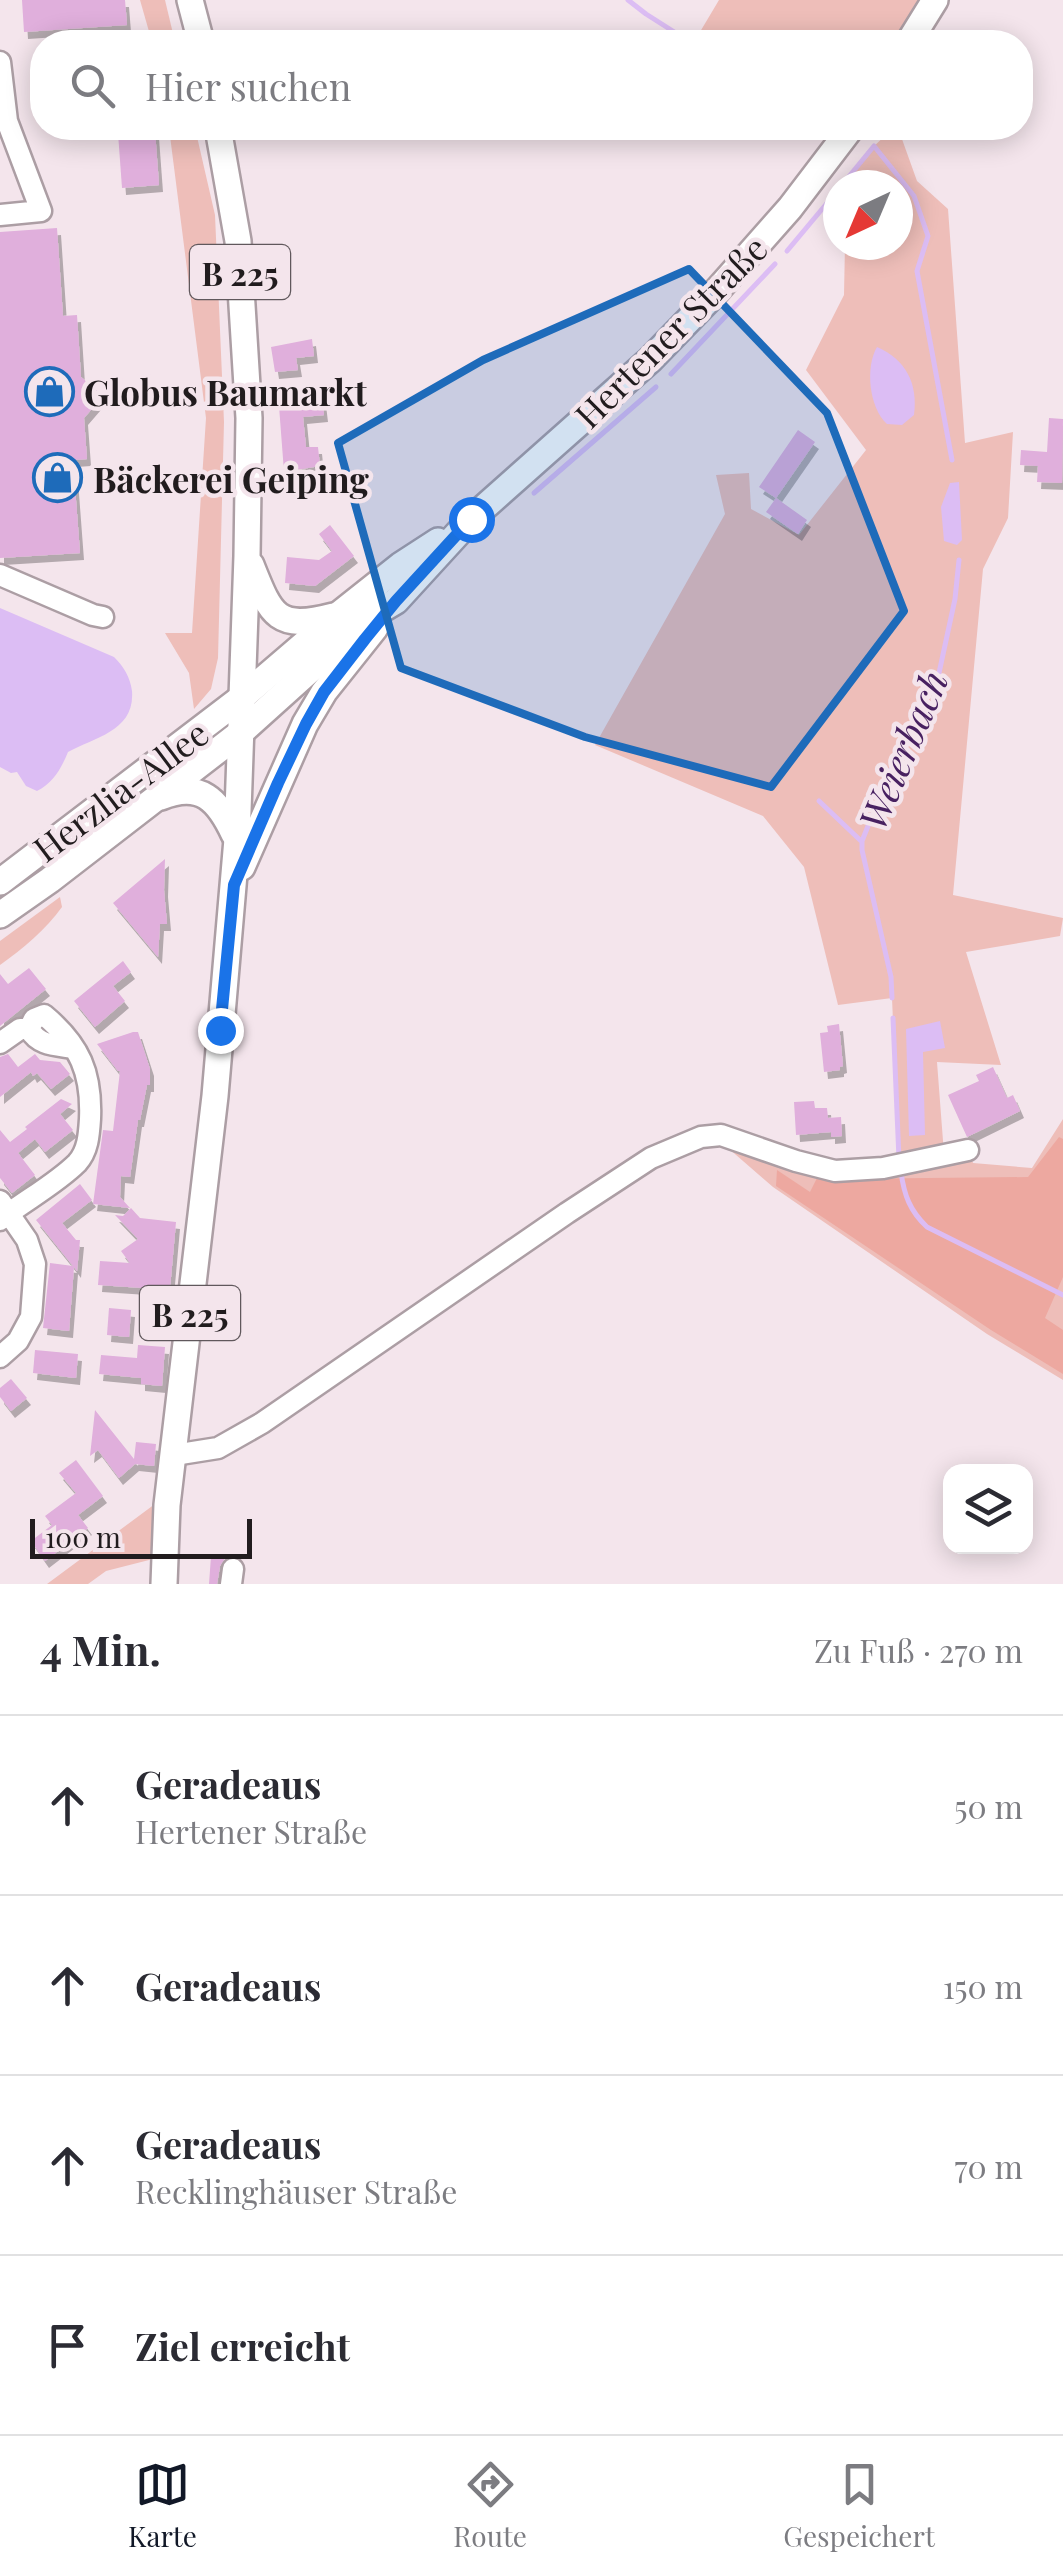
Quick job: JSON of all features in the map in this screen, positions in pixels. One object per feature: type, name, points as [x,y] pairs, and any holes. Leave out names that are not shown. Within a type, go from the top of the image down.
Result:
[{"type":"main road","points":[[190,0],[197,30]]},
{"type":"main road","points":[[916,30],[935,0]]},
{"type":"main road","name":"B 225","points":[[164,1584],[167,1505],[215,1096],[237,839],[249,418],[238,240],[220,140]]},
{"type":"main road","name":"Hertener Straße","points":[[240,734],[369,616],[396,601],[471,519],[650,360],[790,208],[843,140]]},
{"type":"main road","name":"Hertener Straße","points":[[240,699],[401,565],[471,519]]},
{"type":"main road","points":[[247,556],[270,608],[284,620],[303,623],[338,615]]},
{"type":"main road","points":[[234,885],[278,783],[324,692],[396,601]]},
{"type":"main road","name":"Herzlia-Allee","points":[[0,882],[240,699]]},
{"type":"main road","name":"Herzlia-Allee","points":[[0,915],[240,734]]},
{"type":"main road","points":[[148,803],[187,791],[209,796],[223,810],[237,839]]},
{"type":"street","points":[[0,62],[7,121],[41,211],[0,215]]},
{"type":"street","points":[[0,574],[92,616],[103,616]]},
{"type":"street","points":[[0,1043],[20,1029],[29,1029],[34,1019],[44,1015],[74,1048],[90,1084],[87,1146],[78,1162],[3,1211],[27,1240],[35,1264],[31,1317],[18,1340],[0,1357]]},
{"type":"street","points":[[174,1455],[218,1448],[262,1423],[566,1213],[651,1158],[701,1137],[721,1135],[796,1162],[835,1171],[883,1168],[968,1150]]},
{"type":"highlighted area","points":[[689,269],[827,413],[904,611],[771,787],[585,737],[401,668],[338,443],[483,360]]},
{"type":"shaded area","points":[[140,0],[165,0],[172,30],[149,30]]},
{"type":"shaded area","points":[[719,0],[935,0],[916,30],[701,30]]},
{"type":"shaded area","points":[[171,140],[198,140],[215,215],[224,422],[218,658],[211,689],[194,709],[189,673],[165,633],[192,633],[206,418]]},
{"type":"shaded area","points":[[880,140],[902,140],[917,181],[948,209],[965,443],[1013,432],[1008,518],[983,569],[953,895],[1063,918],[1060,936],[966,952],[1001,1065],[937,1062],[944,1154],[968,1150],[973,1163],[1032,1168],[1063,1119],[1063,1380],[987,1334],[773,1187],[705,1128],[835,1171],[899,1159],[892,998],[838,1005],[804,867],[763,816],[595,745],[725,514],[716,475],[749,473],[751,509],[799,535],[866,450],[806,370],[844,295],[845,260],[913,260],[913,170],[854,170]]},
{"type":"shaded area","points":[[877,347],[903,366],[912,383],[914,415],[902,425],[887,424],[876,408],[871,365]]},
{"type":"shaded area","points":[[959,482],[962,540],[957,545],[944,541],[941,507],[950,483]]},
{"type":"shaded area","points":[[0,608],[114,657],[131,686],[131,704],[120,724],[68,752],[56,775],[37,791],[26,786],[17,772],[0,767]]},
{"type":"shaded area","points":[[60,897],[62,907],[49,923],[0,965],[0,941]]},
{"type":"shaded area","points":[[940,1021],[945,1048],[923,1052],[925,1135],[909,1136],[906,1029]]},
{"type":"shaded area","points":[[1059,1137],[1063,1139],[1063,1277],[1045,1318],[1063,1330],[1063,1374],[776,1186],[777,1170],[810,1192],[819,1174],[836,1179],[1028,1177]]},
{"type":"shaded area","points":[[155,1504],[153,1559],[106,1571],[88,1584],[47,1584]]},
{"type":"building","points":[[22,0],[125,0],[127,25],[24,32]]},
{"type":"building","points":[[119,140],[156,140],[159,185],[122,188]]},
{"type":"building","name":"Globus Baumarkt","points":[[57,228],[63,316],[77,315],[81,377],[103,396],[84,418],[87,459],[73,460],[80,553],[0,558],[0,232]]},
{"type":"building","points":[[312,339],[314,356],[296,358],[298,370],[275,372],[271,347]]},
{"type":"building","points":[[321,390],[324,415],[303,417],[306,447],[318,447],[320,466],[284,472],[279,406],[300,404],[299,397]]},
{"type":"building","points":[[1049,418],[1063,419],[1062,483],[1037,482],[1038,466],[1020,465],[1021,450],[1047,452]]},
{"type":"building","points":[[798,430],[815,442],[776,498],[759,487]]},
{"type":"building","points":[[776,498],[807,520],[798,534],[766,512]]},
{"type":"building","points":[[330,525],[354,556],[315,586],[285,583],[287,557],[319,560],[332,551],[319,534]]},
{"type":"building","points":[[165,859],[167,924],[160,924],[158,957],[113,903]]},
{"type":"building","points":[[123,961],[131,972],[113,986],[125,1001],[95,1027],[74,1001]]},
{"type":"building","points":[[29,968],[46,989],[0,1026],[0,974],[8,984]]},
{"type":"building","points":[[839,1024],[843,1066],[824,1072],[820,1033],[828,1032],[827,1026]]},
{"type":"building","points":[[138,1032],[150,1069],[150,1085],[138,1120],[130,1177],[121,1176],[120,1197],[130,1208],[93,1204],[103,1130],[113,1131],[120,1071],[97,1044]]},
{"type":"building","points":[[8,1054],[18,1067],[35,1054],[40,1060],[60,1062],[70,1074],[51,1089],[37,1073],[33,1076],[31,1072],[0,1097],[0,1057]]},
{"type":"building","points":[[993,1067],[1007,1098],[1013,1095],[1020,1111],[967,1137],[948,1095],[979,1081],[976,1075]]},
{"type":"building","points":[[61,1099],[72,1104],[60,1114],[73,1130],[45,1152],[35,1139],[18,1153],[35,1175],[12,1193],[0,1178],[0,1130],[10,1142]]},
{"type":"building","points":[[814,1101],[815,1108],[827,1108],[828,1118],[841,1117],[842,1136],[831,1137],[831,1132],[796,1135],[794,1102]]},
{"type":"building","points":[[80,1184],[92,1200],[62,1223],[80,1240],[69,1331],[43,1328],[50,1263],[73,1266],[36,1220]]},
{"type":"building","points":[[131,1208],[140,1218],[176,1222],[169,1300],[142,1297],[143,1288],[98,1285],[100,1261],[130,1263],[121,1251],[138,1239],[115,1215],[123,1216]]},
{"type":"building","points":[[109,1308],[131,1310],[129,1337],[107,1335]]},
{"type":"building","points":[[138,1345],[165,1347],[162,1386],[141,1384],[141,1378],[99,1374],[101,1355],[137,1358]]},
{"type":"building","points":[[35,1350],[78,1354],[76,1378],[33,1373]]},
{"type":"building","points":[[11,1379],[27,1398],[11,1411],[0,1397],[0,1388]]},
{"type":"building","points":[[95,1410],[134,1459],[136,1442],[156,1444],[154,1466],[135,1464],[119,1478],[98,1450],[90,1456]]},
{"type":"building","points":[[76,1460],[103,1496],[78,1515],[88,1528],[45,1561],[31,1541],[52,1525],[45,1516],[76,1493],[59,1473]]},
{"type":"building","points":[[211,1556],[226,1557],[217,1584],[209,1584]]},
{"type":"waterway","name":"Weierbach","points":[[628,0],[671,30]]},
{"type":"waterway","name":"Weierbach","points":[[854,170],[874,146],[893,170]]},
{"type":"waterway","name":"Weierbach","points":[[913,195],[928,236],[917,271],[952,460]]},
{"type":"waterway","points":[[787,251],[823,208]]},
{"type":"waterway","points":[[671,374],[775,264]]},
{"type":"waterway","points":[[534,493],[656,387]]},
{"type":"waterway","name":"Weierbach","points":[[892,998],[862,841],[900,747],[939,673],[959,560]]},
{"type":"waterway","points":[[819,801],[860,840]]},
{"type":"waterway","name":"Weierbach","points":[[893,1018],[899,1159]]},
{"type":"waterway","name":"Weierbach","points":[[901,1172],[909,1202],[927,1227],[1063,1295]]},
{"type":"place","name":"Globus Baumarkt","points":[[49,391]]},
{"type":"place","name":"Bäckerei Geiping","points":[[58,478]]},
{"type":"route","points":[[220,1030],[234,885],[306,724],[324,692],[365,639],[471,519]]}]
